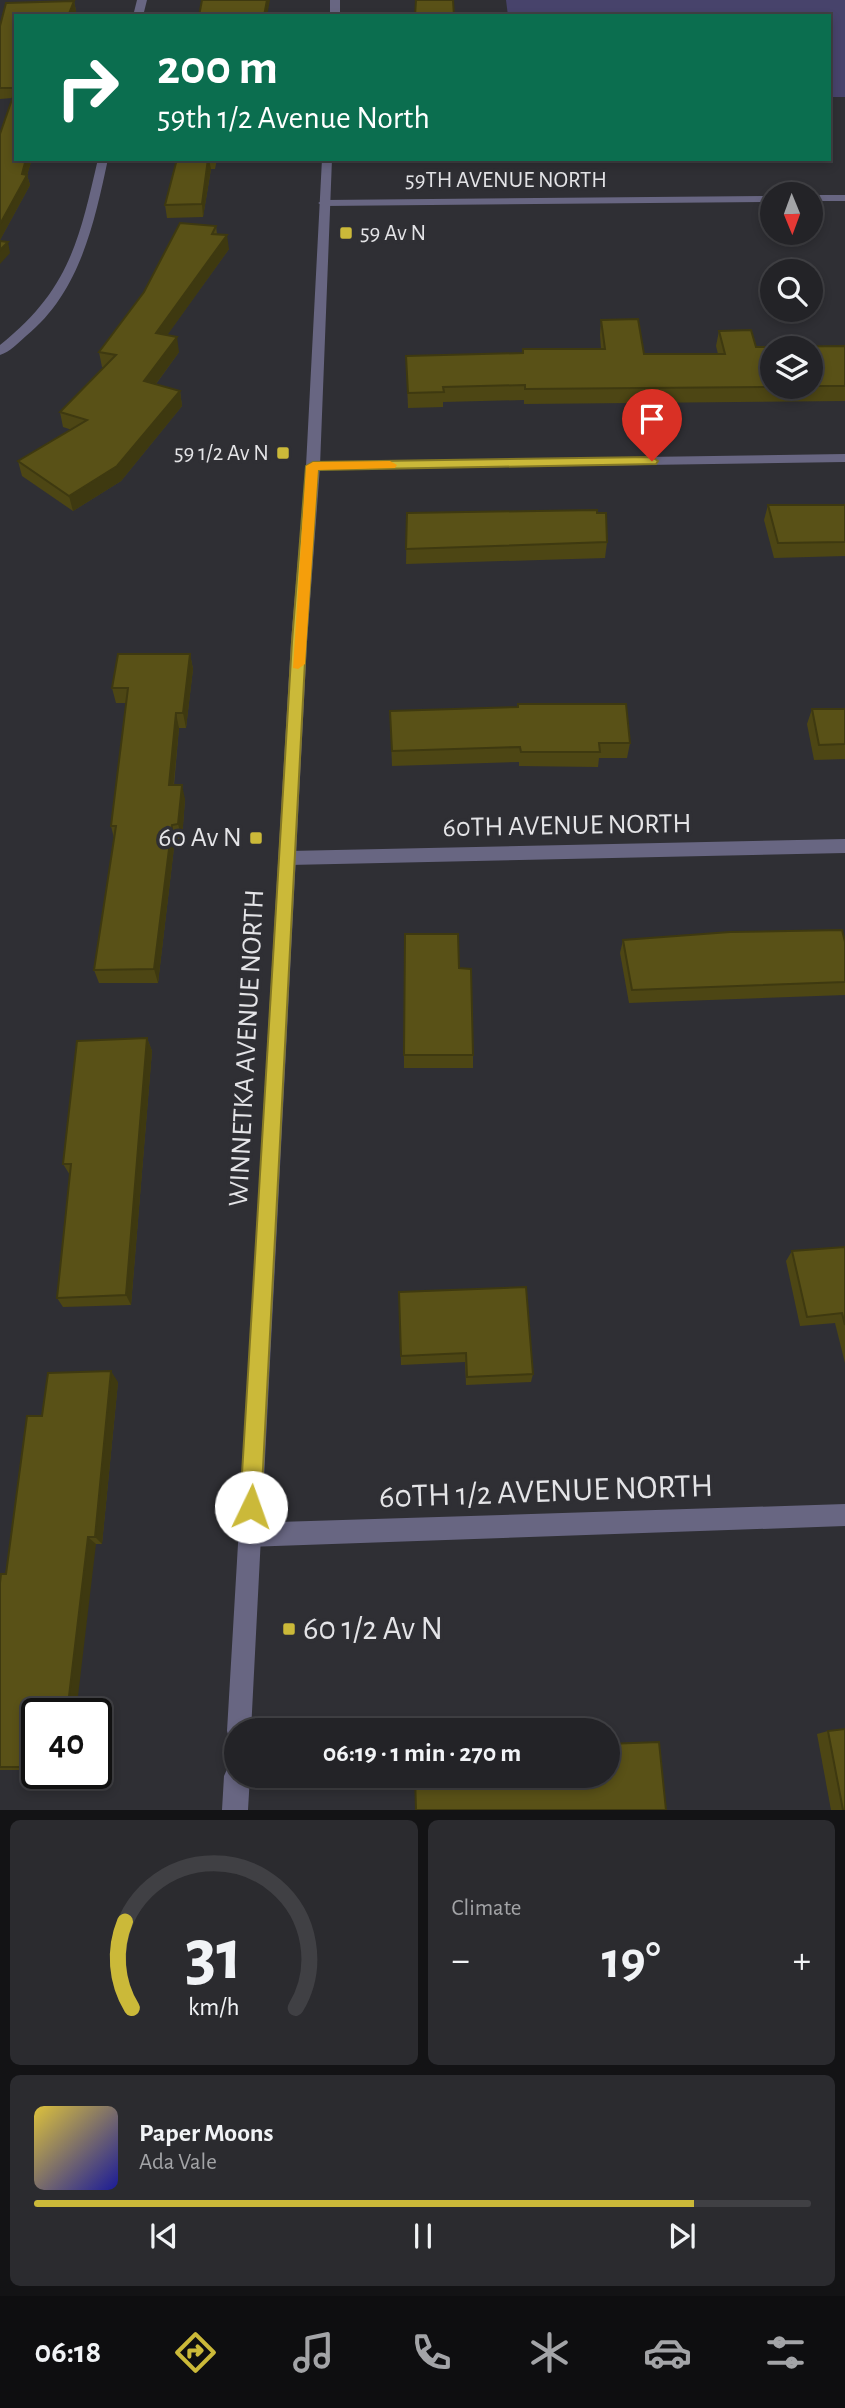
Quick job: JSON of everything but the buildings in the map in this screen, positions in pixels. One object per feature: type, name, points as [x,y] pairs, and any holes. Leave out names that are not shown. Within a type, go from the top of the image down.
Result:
[{"type":"street","points":[[0,351],[45,311],[71,277],[84,244],[103,161]]},
{"type":"street","name":"WINNETKA AVENUE NORTH","points":[[240,1718],[299,642],[313,466],[327,161]]},
{"type":"street","points":[[823,198],[845,198]]},
{"type":"street","name":"59TH AVENUE NORTH","points":[[324,203],[760,199]]},
{"type":"street","points":[[313,466],[845,458]]},
{"type":"street","name":"60TH AVENUE NORTH","points":[[289,858],[845,846]]},
{"type":"street","name":"60TH 1/2 AVENUE NORTH","points":[[249,1535],[845,1515]]},
{"type":"street","points":[[235,1810],[236,1788]]},
{"type":"shaded area","points":[[506,0],[845,0],[845,97],[831,97],[831,14],[508,14]]},
{"type":"slow traffic","points":[[298,664],[313,466],[390,465]]},
{"type":"place","name":"59 Av N","points":[[346,233]]},
{"type":"place","name":"59 1/2 Av N","points":[[283,453]]},
{"type":"place","name":"60 Av N","points":[[256,838]]},
{"type":"place","name":"60 1/2 Av N","points":[[289,1629]]},
{"type":"route","points":[[251,1507],[299,642],[313,466],[652,461]]}]
